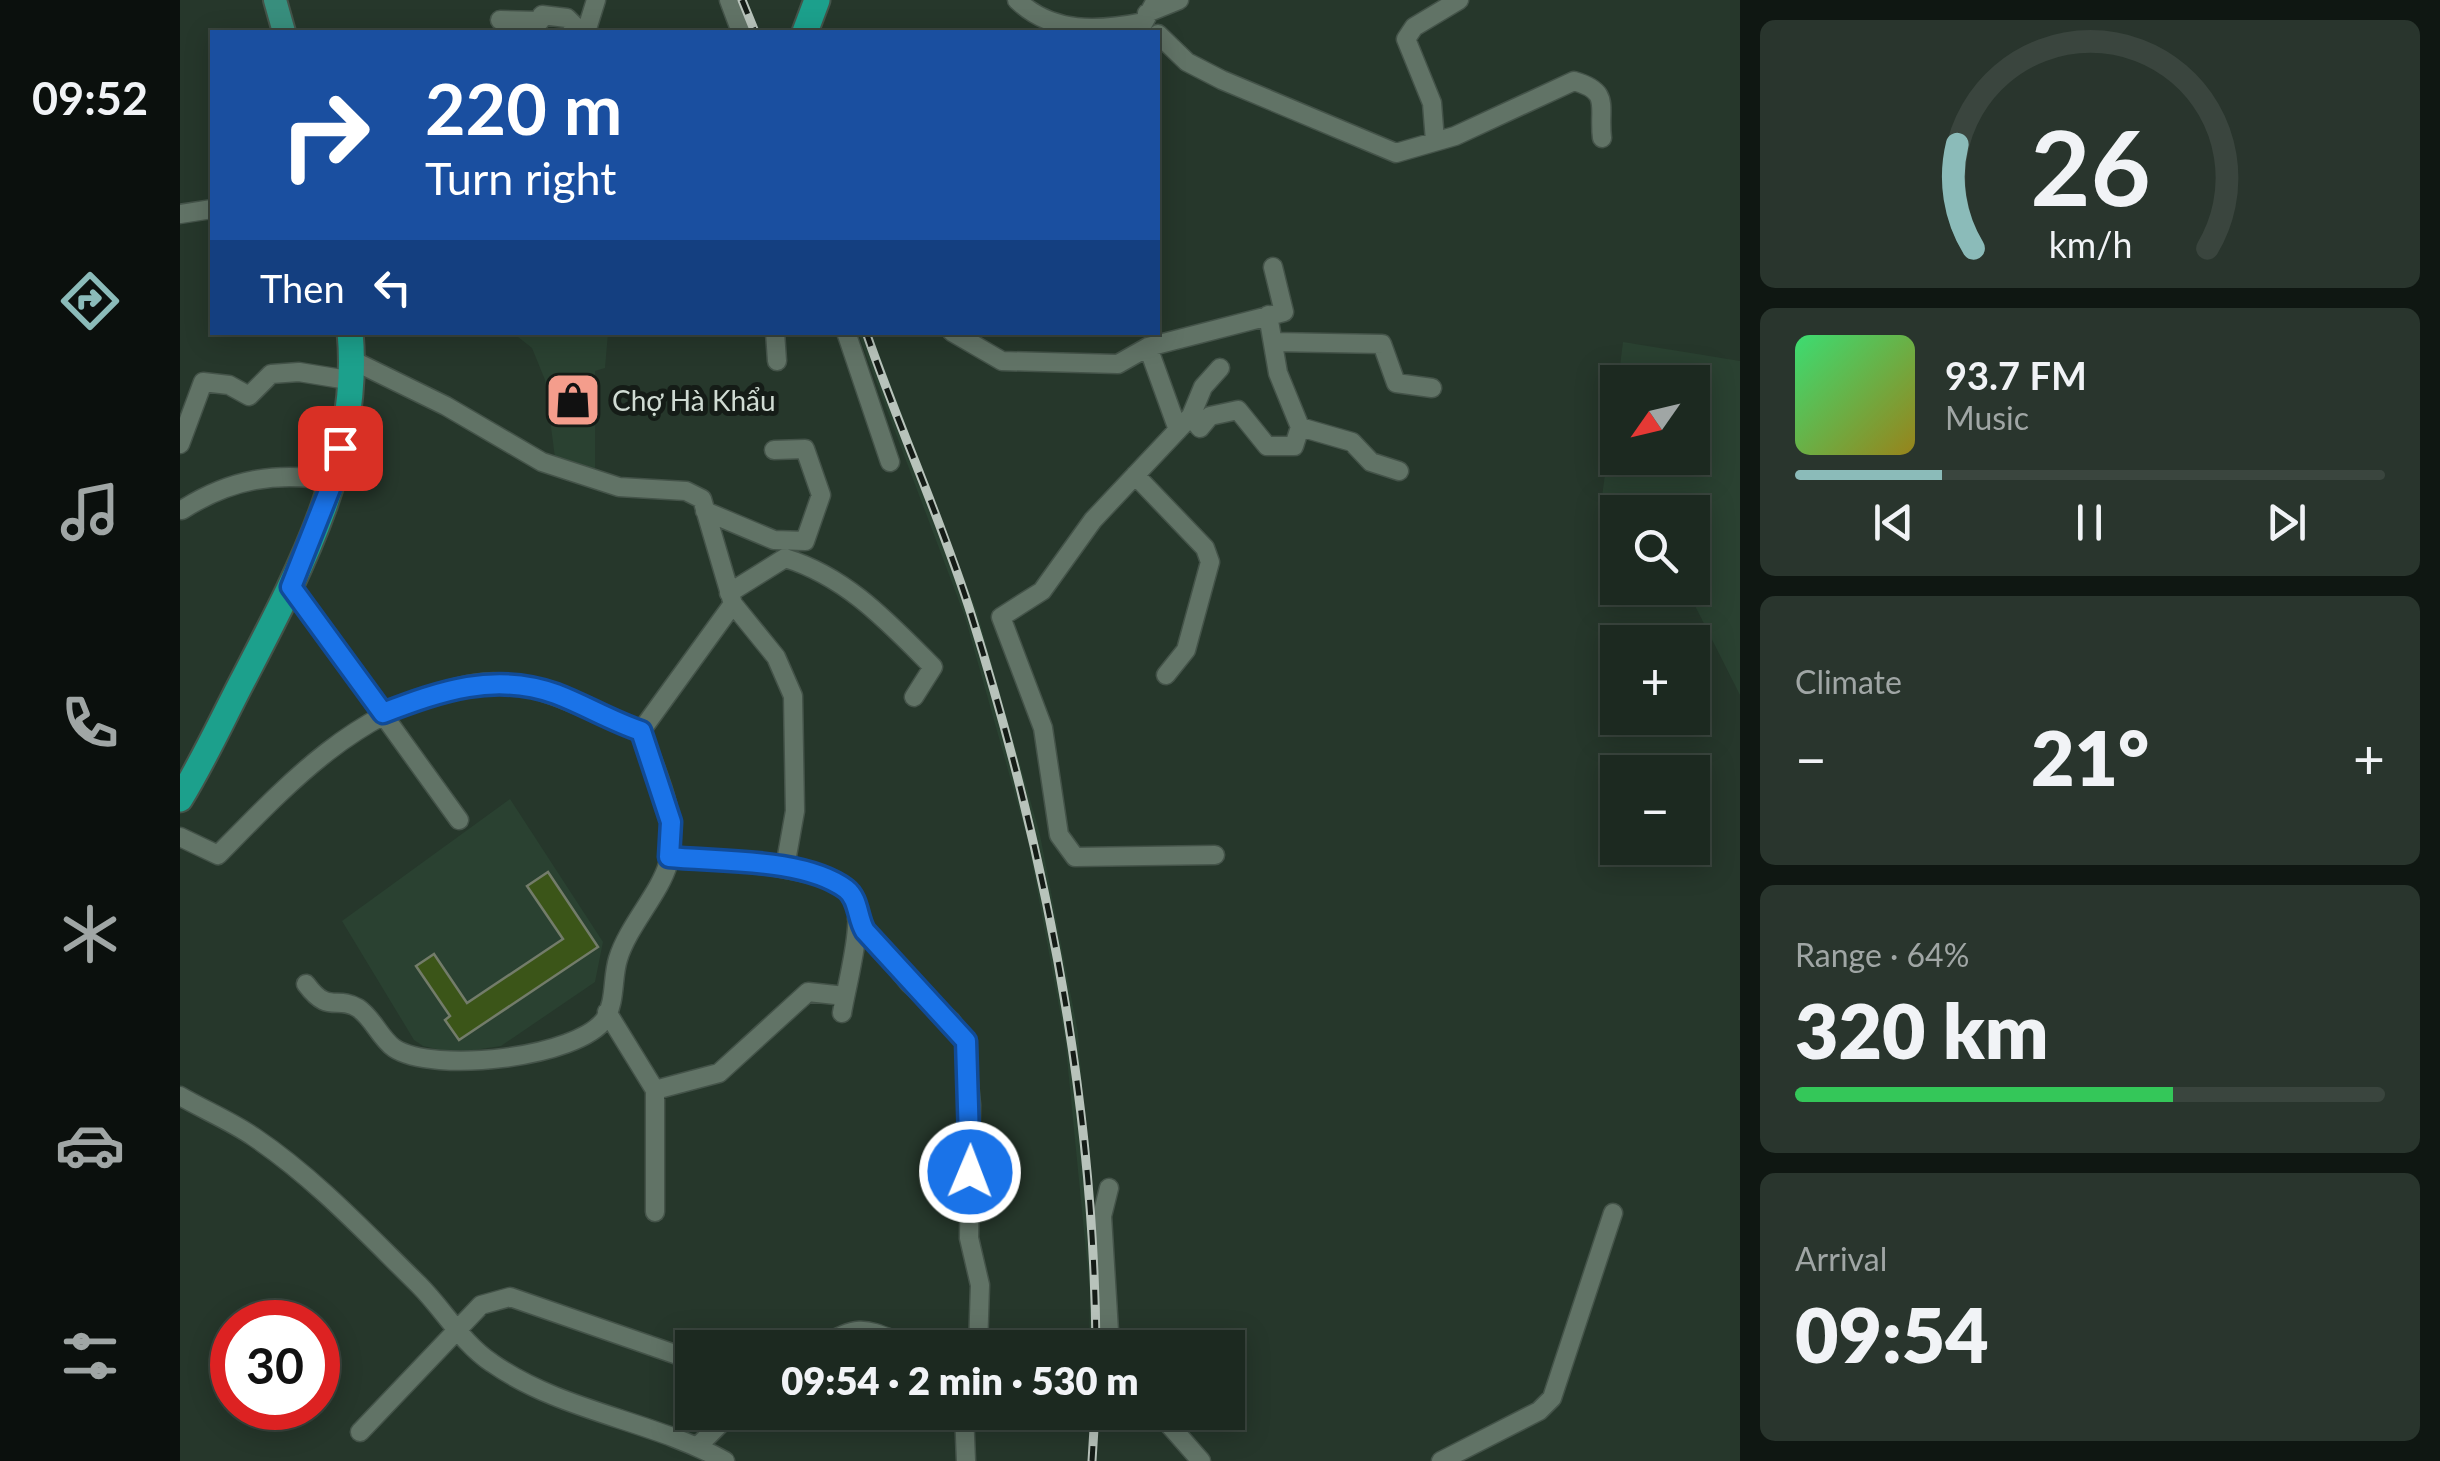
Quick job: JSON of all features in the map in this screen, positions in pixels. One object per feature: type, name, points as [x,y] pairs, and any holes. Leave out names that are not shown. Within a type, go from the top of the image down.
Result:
[{"type":"highway","points":[[807,30],[817,0]]},
{"type":"highway","points":[[180,799],[291,587],[333,481],[353,370],[350,335]]},
{"type":"main road","points":[[274,0],[283,30]]},
{"type":"street","points":[[584,30],[596,0]]},
{"type":"street","points":[[728,0],[739,30]]},
{"type":"street","points":[[1017,0],[1034,16],[1076,28],[1101,30],[1152,20],[1179,0]]},
{"type":"street","points":[[1435,140],[1432,103],[1406,39],[1414,27],[1458,0]]},
{"type":"street","points":[[537,8],[567,18],[581,30]]},
{"type":"street","points":[[500,20],[540,21],[537,8]]},
{"type":"street","points":[[1152,20],[1204,71],[1344,135],[1396,153],[1455,136],[1574,81],[1594,86],[1601,96],[1602,138]]},
{"type":"street","points":[[180,214],[210,209]]},
{"type":"street","points":[[957,335],[1002,361],[1024,365],[1118,364],[1148,347],[1284,312],[1273,268]]},
{"type":"street","points":[[1148,347],[1184,423],[1200,428],[1210,416],[1238,410],[1268,446],[1294,446],[1300,428],[1278,373],[1268,315]]},
{"type":"street","points":[[774,335],[777,361]]},
{"type":"street","points":[[847,335],[890,462]]},
{"type":"street","points":[[1274,342],[1382,344],[1396,383],[1432,388]]},
{"type":"street","points":[[1215,855],[1075,858],[1066,850],[1060,835],[1043,728],[1001,617],[1042,591],[1093,520],[1184,423],[1203,387],[1220,368]]},
{"type":"street","points":[[180,444],[203,382],[229,385],[250,396],[271,374],[353,370],[446,406],[542,462],[620,487],[686,491],[702,499],[731,598],[776,657],[793,696],[795,810],[785,867]]},
{"type":"street","points":[[1300,428],[1352,442],[1371,462],[1399,470]]},
{"type":"street","points":[[705,511],[774,540],[805,541],[820,495],[805,450],[774,450]]},
{"type":"street","points":[[182,510],[229,484],[288,473],[333,481]]},
{"type":"street","points":[[1135,475],[1205,548],[1210,562],[1186,650],[1166,675]]},
{"type":"street","points":[[774,540],[777,561]]},
{"type":"street","points":[[641,731],[731,598],[785,558],[816,567],[889,622],[932,667],[914,697]]},
{"type":"street","points":[[291,587],[459,820]]},
{"type":"street","points":[[180,836],[218,855],[330,746],[383,713],[464,686],[500,682],[556,694],[641,731],[671,822],[669,857],[618,959],[607,1012],[588,1033],[522,1056],[468,1062],[432,1060],[394,1048],[358,1008],[327,1004],[306,984]]},
{"type":"street","points":[[656,1090],[719,1073],[808,992],[844,1004],[857,919],[855,900],[846,889],[785,867],[669,857]]},
{"type":"street","points":[[857,919],[909,983],[951,1021],[966,1041],[971,1105],[968,1238],[980,1284],[979,1330]]},
{"type":"street","points":[[607,1012],[656,1090],[655,1212]]},
{"type":"street","points":[[180,1096],[252,1135],[295,1168],[432,1298],[459,1333],[492,1364],[548,1392],[628,1425],[698,1446],[725,1461]]},
{"type":"street","points":[[1109,1188],[1102,1216],[1109,1330]]},
{"type":"street","points":[[1441,1461],[1539,1412],[1552,1398],[1612,1212]]},
{"type":"street","points":[[360,1432],[482,1305],[510,1297],[675,1354]]},
{"type":"street","points":[[698,1446],[714,1430]]},
{"type":"street","points":[[965,1430],[966,1461]]},
{"type":"street","points":[[1174,1430],[1201,1461]]},
{"type":"shaded area","name":"Chợ Hà Khẩu","points":[[516,335],[608,335],[605,368],[595,371],[595,472],[555,458],[545,380],[532,348]]},
{"type":"shaded area","points":[[859,335],[872,335],[977,612],[1040,835],[1078,1033],[1100,1330],[1089,1330],[1090,1292],[1065,1038],[1028,841],[965,617]]},
{"type":"shaded area","points":[[1623,342],[1740,361],[1740,695],[1710,636],[1710,625],[1705,625],[1695,605],[1710,605],[1710,495],[1602,495],[1605,475],[1710,475],[1710,365],[1620,365]]},
{"type":"shaded area","points":[[510,799],[603,942],[595,982],[501,1046],[454,1053],[423,1046],[414,1040],[342,921]]},
{"type":"building","points":[[548,872],[598,947],[459,1040],[445,1020],[450,1016],[416,966],[434,954],[467,1003],[563,939],[527,886]]},
{"type":"railway","points":[[742,0],[754,30]]},
{"type":"railway","points":[[867,335],[972,617],[1043,887],[1075,1069],[1086,1162],[1095,1330]]},
{"type":"railway","points":[[1092,1461],[1094,1430]]},
{"type":"place","name":"Chợ Hà Khẩu","points":[[573,400]]},
{"type":"route","points":[[340,448],[333,481],[291,587],[383,713],[464,686],[500,682],[556,694],[600,717],[641,731],[671,822],[669,857],[802,870],[846,889],[855,900],[857,919],[865,931],[966,1041],[970,1066],[970,1172]]}]
